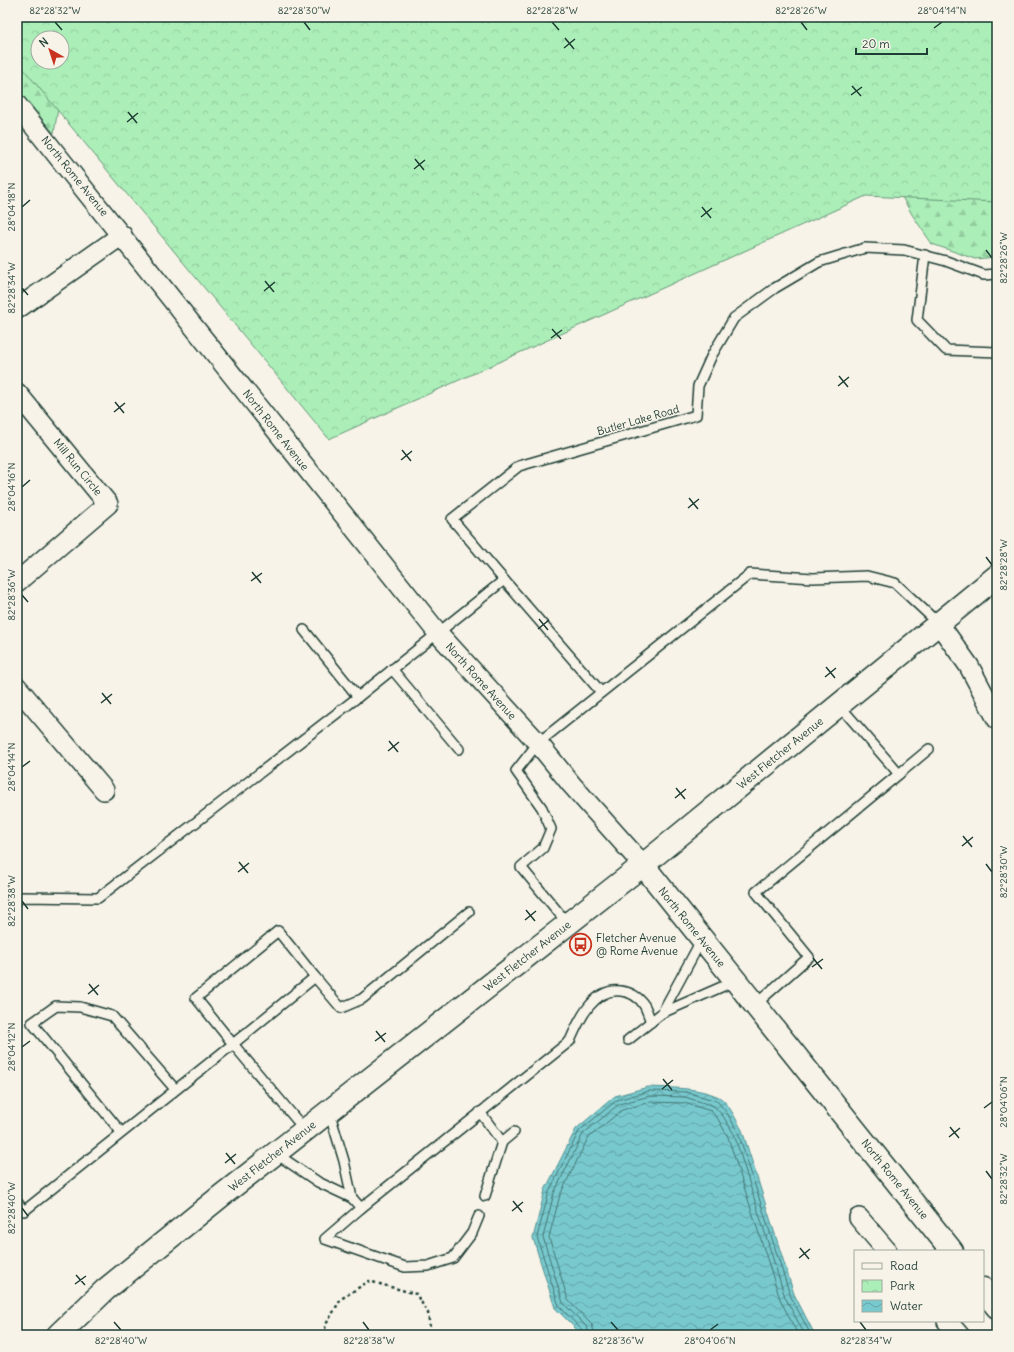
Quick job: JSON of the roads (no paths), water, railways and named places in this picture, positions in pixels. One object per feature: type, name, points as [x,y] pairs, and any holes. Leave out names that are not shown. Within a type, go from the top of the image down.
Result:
[{"type":"main road","name":"West Fletcher Avenue","points":[[58,1335],[105,1290],[304,1130],[643,865],[997,576]]},
{"type":"main road","name":"North Rome Avenue","points":[[643,865],[951,1250]]},
{"type":"main road","points":[[984,1290],[997,1307]]},
{"type":"street","name":"North Rome Avenue","points":[[17,105],[437,632],[538,743],[643,865]]},
{"type":"street","points":[[17,309],[122,235]]},
{"type":"street","name":"Mill Run Circle","points":[[17,393],[108,504],[17,582]]},
{"type":"street","points":[[939,624],[968,666],[997,719]]},
{"type":"street","points":[[17,687],[104,790]]},
{"type":"street","points":[[859,1218],[886,1250]]},
{"type":"street","points":[[948,1322],[958,1335]]},
{"type":"lane","name":"Butler Lake Road","points":[[504,580],[452,519],[519,466],[696,415],[698,386],[712,355],[734,318],[775,288],[819,262],[865,248],[904,250],[924,255],[984,276],[997,274]]},
{"type":"lane","points":[[924,255],[917,320],[946,350],[997,352]]},
{"type":"lane","points":[[568,924],[522,867],[543,848],[550,829],[542,808],[516,771],[538,743],[601,692],[750,574],[813,578],[867,576],[895,582],[939,624]]},
{"type":"lane","points":[[17,901],[21,897],[98,898],[358,697],[437,632],[504,580],[601,692]]},
{"type":"lane","points":[[304,630],[358,697]]},
{"type":"lane","points":[[392,669],[458,749]]},
{"type":"lane","points":[[840,705],[899,774]]},
{"type":"lane","points":[[755,1005],[809,957],[756,892],[929,749]]},
{"type":"lane","points":[[304,1130],[196,998],[278,931],[341,1008],[362,999],[469,912]]},
{"type":"lane","points":[[662,1013],[702,939]]},
{"type":"lane","points":[[17,1202],[24,1211],[315,977]]},
{"type":"lane","points":[[628,1040],[662,1013],[735,981]]},
{"type":"lane","points":[[479,1216],[472,1233],[453,1258],[428,1266],[405,1267],[325,1239],[361,1208],[570,1041],[579,1020],[598,997],[613,990],[630,992],[644,1005],[651,1022]]},
{"type":"lane","points":[[121,1132],[32,1023],[56,1006],[80,1006],[112,1016],[176,1089]]},
{"type":"lane","points":[[329,1111],[344,1161],[352,1198]]},
{"type":"lane","points":[[480,1112],[502,1142]]},
{"type":"lane","points":[[485,1196],[502,1142],[514,1132]]},
{"type":"lane","points":[[275,1153],[318,1182],[352,1198],[361,1208]]},
{"type":"water","points":[[648,1087],[702,1091],[719,1097],[729,1107],[742,1130],[794,1294],[815,1335],[582,1335],[555,1308],[533,1238],[545,1190],[576,1129],[615,1096]]},
{"type":"place","name":"Fletcher Avenue @ Rome Avenue","points":[[581,944]]}]
